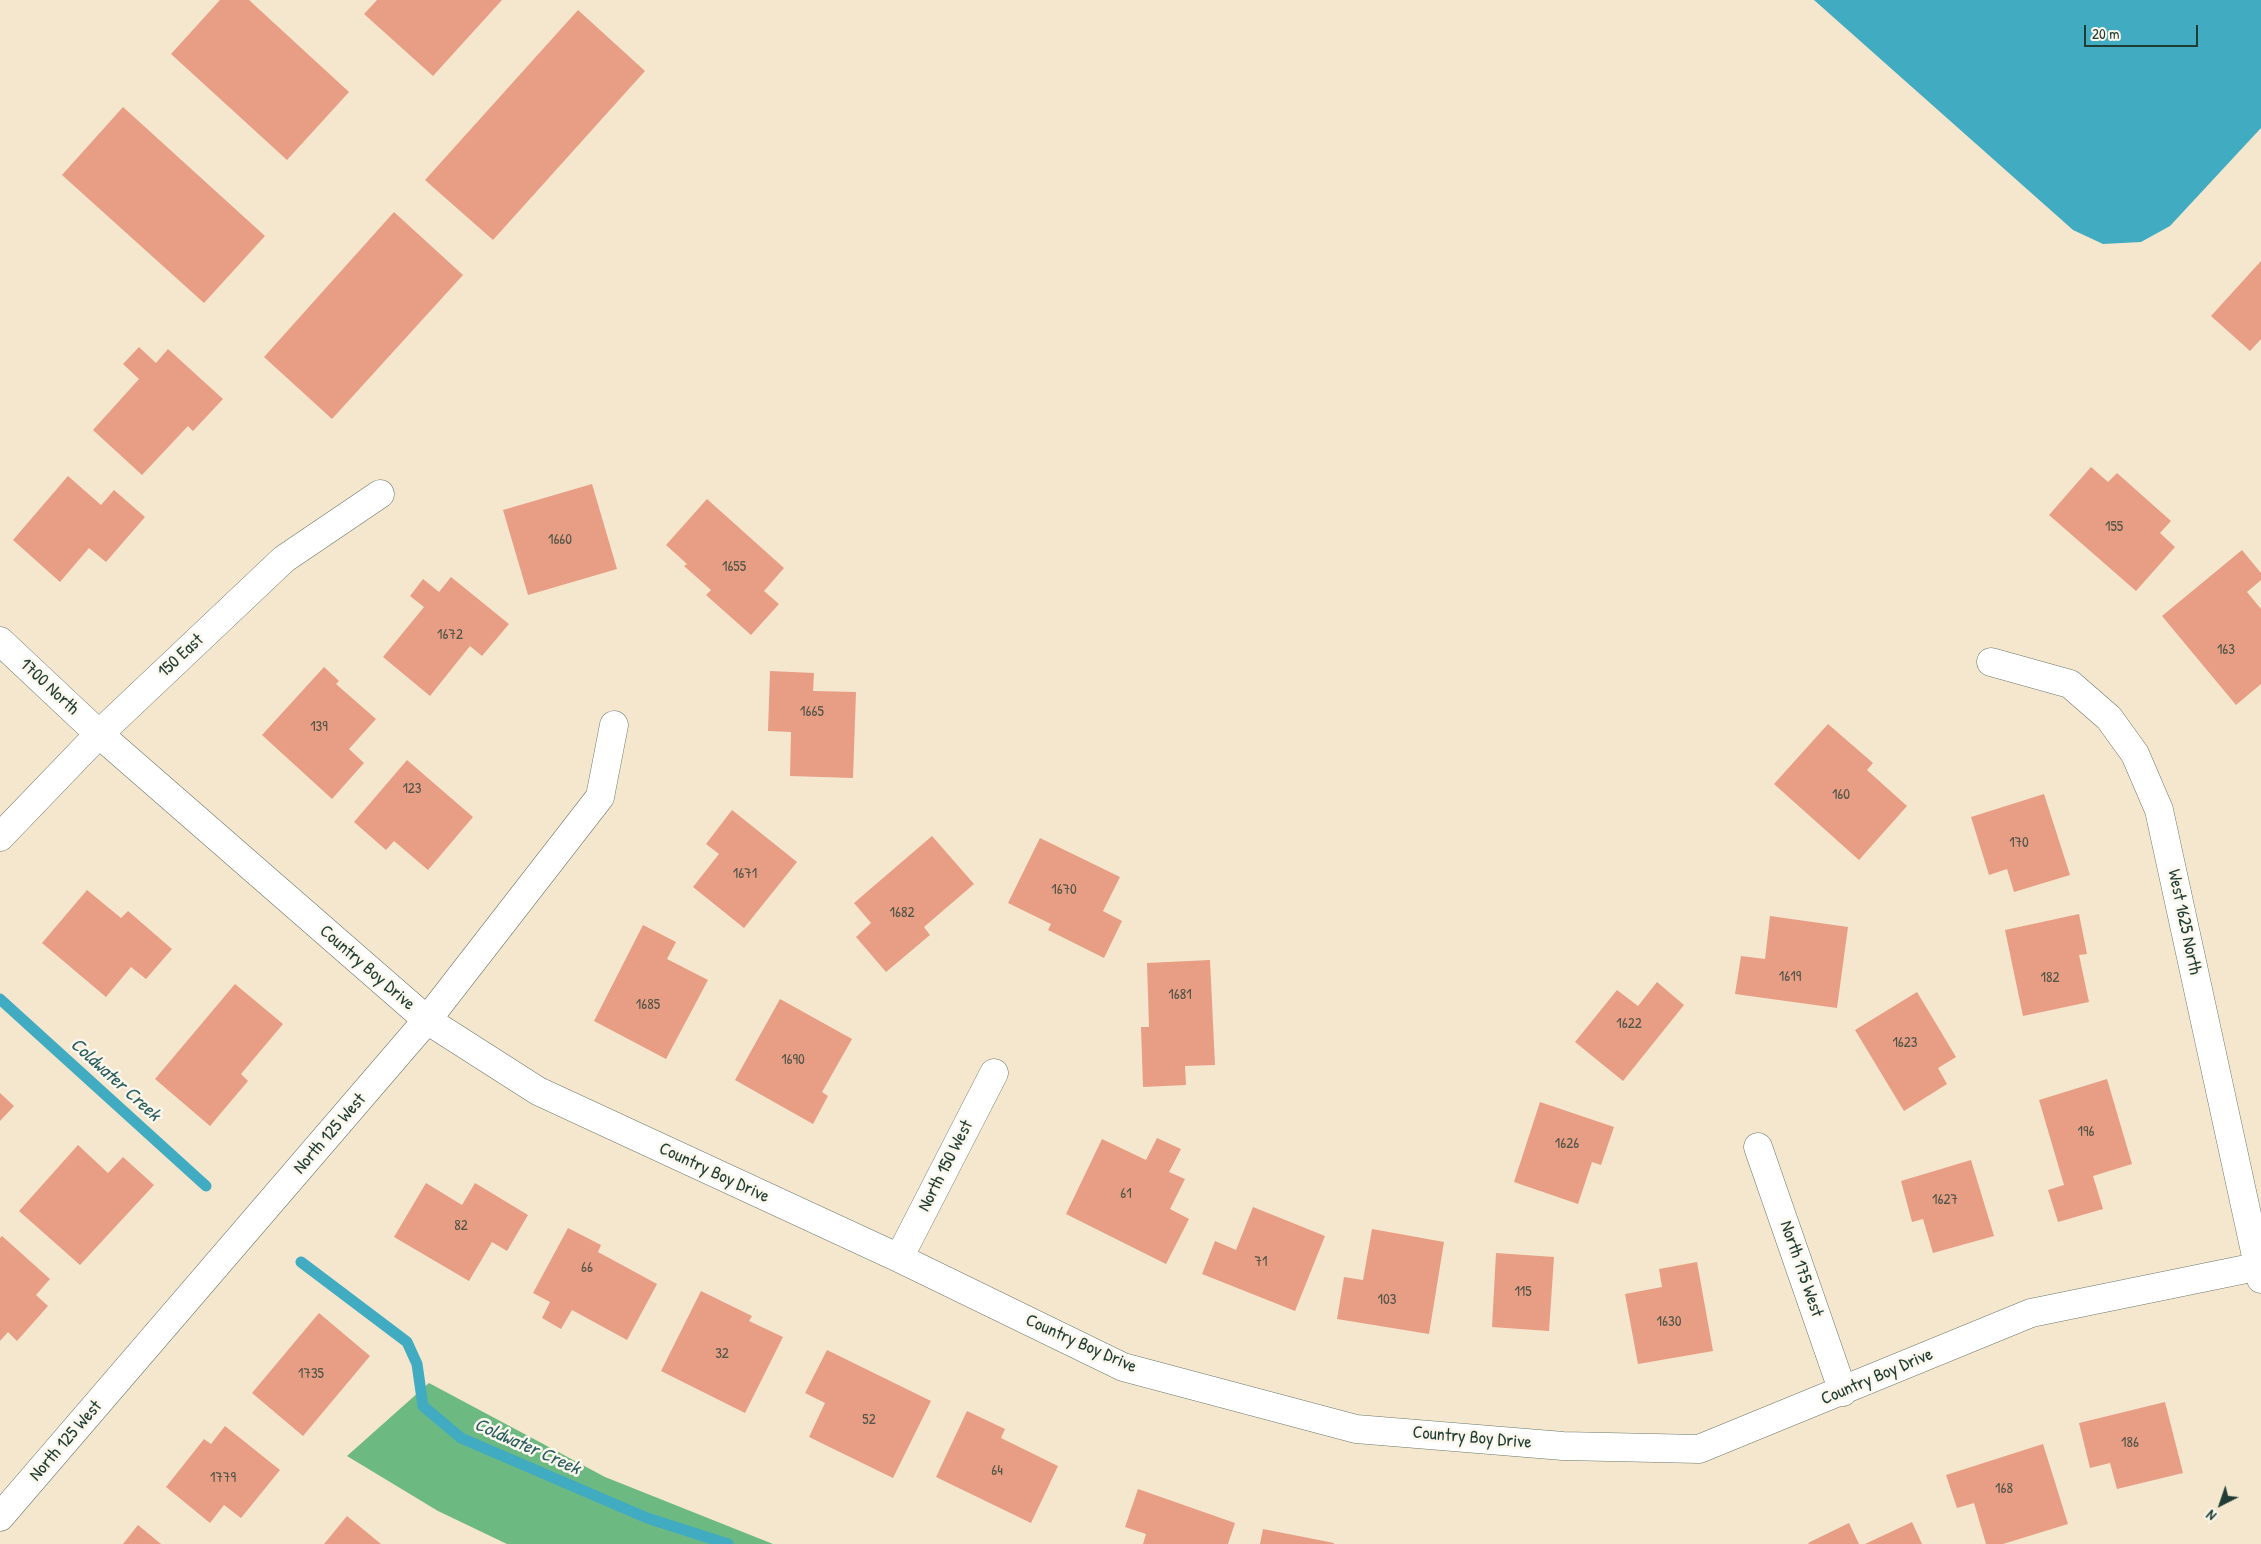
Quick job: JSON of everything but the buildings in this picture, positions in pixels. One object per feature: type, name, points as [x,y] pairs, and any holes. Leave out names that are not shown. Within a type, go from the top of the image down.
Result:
[{"type":"street","name":"150 East","points":[[0,837],[99,734],[284,559],[380,494]]},
{"type":"street","name":"1700 North","points":[[0,641],[99,734]]},
{"type":"street","name":"West 1625 North","points":[[1991,662],[2070,684],[2109,718],[2135,754],[2159,810],[2260,1271]]},
{"type":"street","name":"North 125 West","points":[[0,1517],[427,1020],[600,797],[614,725]]},
{"type":"street","name":"Country Boy Drive","points":[[99,734],[427,1020],[538,1091],[899,1258],[1123,1367],[1356,1428],[1563,1446],[1699,1449],[1843,1392],[2031,1312],[2260,1271]]},
{"type":"street","name":"North 150 West","points":[[899,1258],[994,1073]]},
{"type":"street","name":"North 175 West","points":[[1758,1147],[1843,1392]]},
{"type":"green space","points":[[429,1383],[605,1477],[773,1544],[507,1544],[438,1511],[347,1456]]},
{"type":"water","points":[[1814,0],[2261,0],[2261,128],[2170,226],[2141,242],[2103,244],[2073,230]]},
{"type":"waterway","name":"Coldwater Creek","points":[[0,999],[206,1186]]},
{"type":"waterway","name":"Coldwater Creek","points":[[301,1262],[407,1342],[417,1364],[423,1406],[461,1438],[647,1518],[728,1544]]}]
